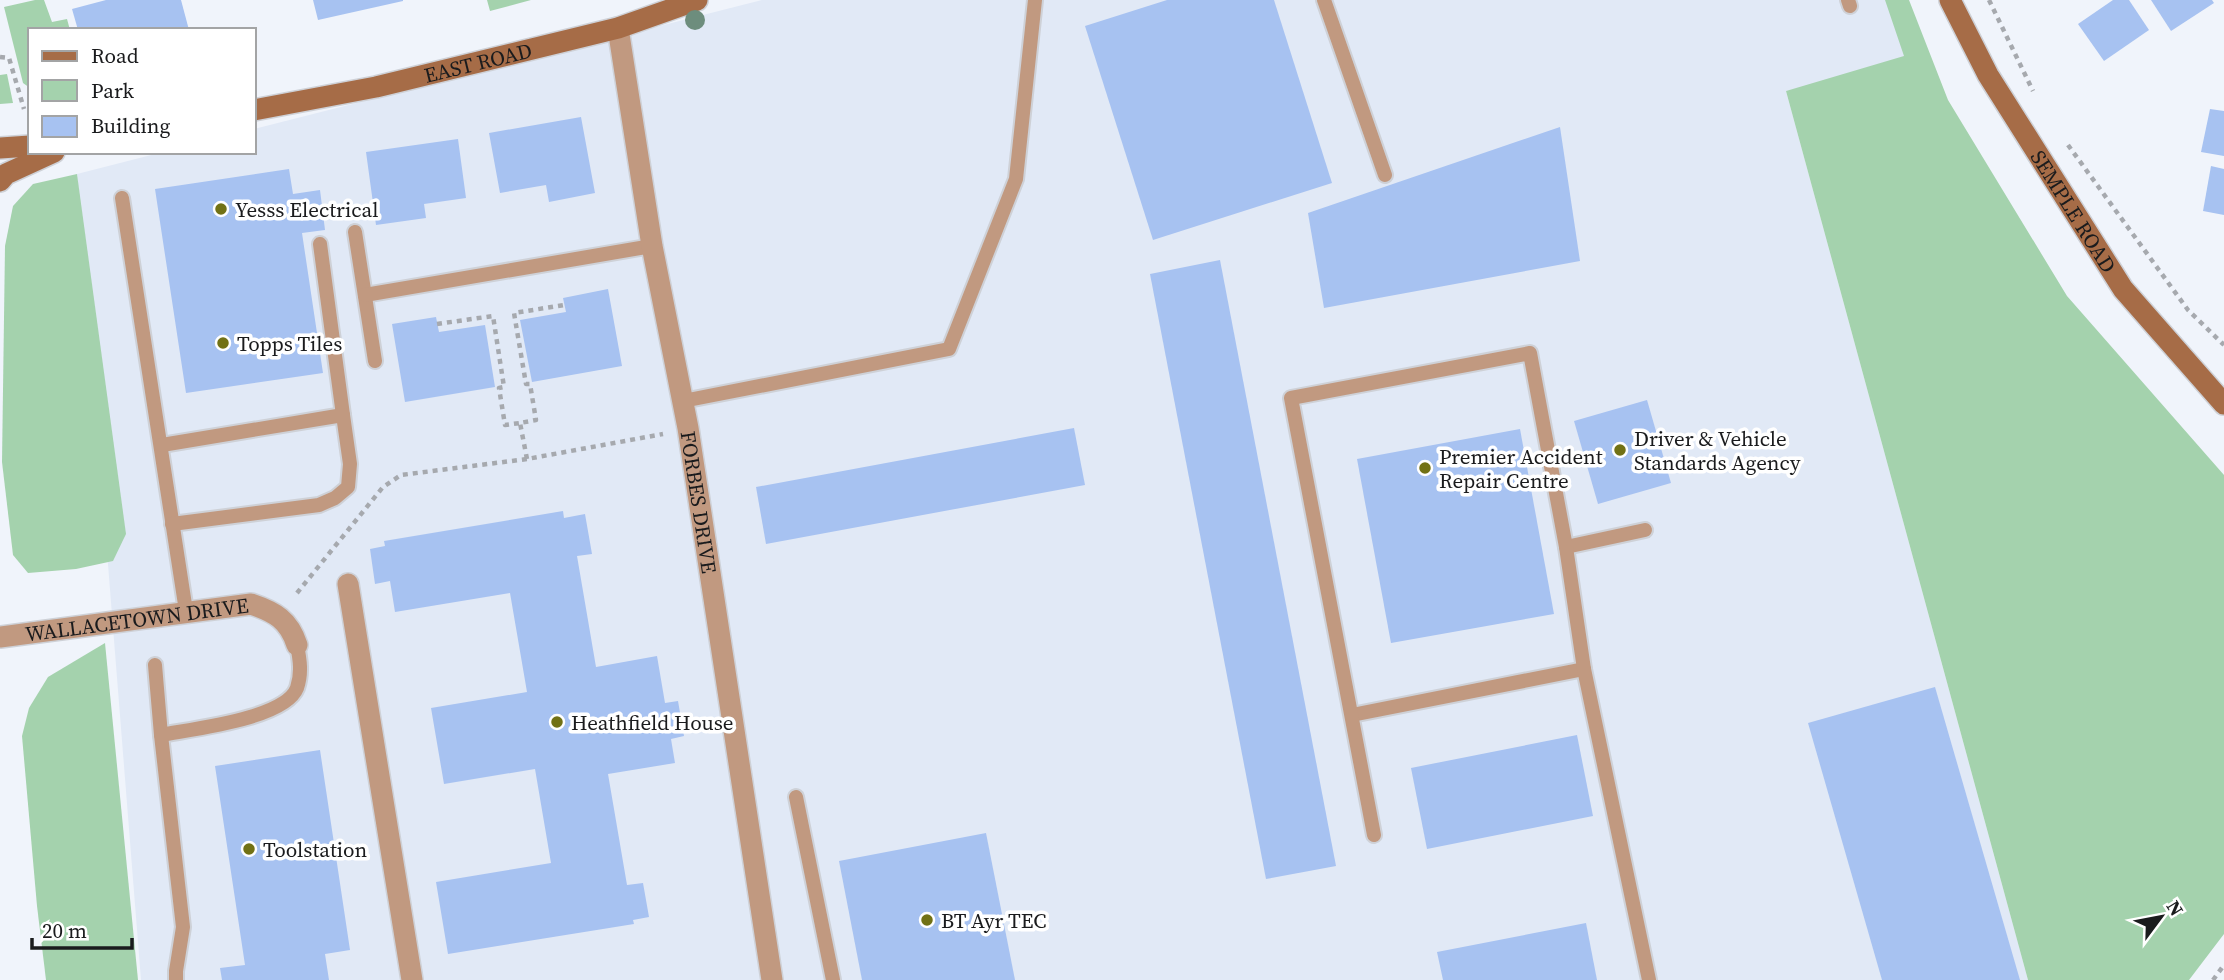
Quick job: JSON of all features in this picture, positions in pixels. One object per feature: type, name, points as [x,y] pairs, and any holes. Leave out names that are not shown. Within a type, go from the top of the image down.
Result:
[{"type":"street","name":"EAST ROAD","points":[[256,110],[376,87],[618,28],[697,0]]},
{"type":"street","name":"SEMPLE ROAD","points":[[1950,0],[1988,75],[2123,289],[2224,404]]},
{"type":"street","name":"FORBES DRIVE","points":[[618,28],[652,246],[688,428],[772,980]]},
{"type":"street","points":[[0,148],[28,146]]},
{"type":"street","points":[[0,181],[6,174],[50,154]]},
{"type":"street","points":[[348,584],[412,980]]},
{"type":"street","name":"WALLACETOWN DRIVE","points":[[0,637],[251,604],[268,610],[282,620],[292,630],[297,645]]},
{"type":"lane","points":[[683,401],[949,349],[1016,179],[1035,0]]},
{"type":"lane","points":[[1324,0],[1385,175]]},
{"type":"lane","points":[[122,198],[186,611]]},
{"type":"lane","points":[[355,232],[375,360]]},
{"type":"lane","points":[[172,524],[319,505],[348,488],[350,464],[320,244]]},
{"type":"lane","points":[[365,295],[652,246]]},
{"type":"lane","points":[[1374,835],[1291,398],[1530,353],[1566,547],[1584,669],[1648,980]]},
{"type":"lane","points":[[162,445],[343,415]]},
{"type":"lane","points":[[1566,547],[1645,530]]},
{"type":"lane","points":[[161,735],[254,717],[279,706],[296,691],[301,667],[297,645]]},
{"type":"lane","points":[[155,666],[183,927],[176,980]]},
{"type":"lane","points":[[1352,715],[1584,669]]},
{"type":"lane","points":[[796,797],[834,980]]},
{"type":"path","points":[[1989,0],[2037,99]]},
{"type":"path","points":[[0,57],[9,58],[24,110]]},
{"type":"path","points":[[2067,144],[2188,310],[2224,345]]},
{"type":"path","points":[[437,324],[493,316],[504,387],[499,388],[505,425],[520,423],[536,420],[530,384],[526,384],[514,313],[564,305]]},
{"type":"path","points":[[520,423],[527,458]]},
{"type":"path","points":[[297,593],[383,486],[401,475],[527,458],[688,428]]},
{"type":"path","points":[[2213,980],[2224,965]]},
{"type":"shaded area","points":[[762,0],[1897,0],[1916,59],[1786,91],[2028,980],[141,980],[77,174],[155,154],[256,154],[256,128]]},
{"type":"green space","points":[[44,0],[52,22],[67,19],[69,28],[28,28],[28,87],[23,83],[4,7]]},
{"type":"green space","points":[[487,0],[531,0],[490,11]]},
{"type":"green space","points":[[1885,0],[1909,0],[1948,100],[2067,296],[2224,475],[2224,934],[2189,980],[2028,980],[1786,91],[1904,56]]},
{"type":"green space","points":[[7,74],[13,103],[0,104],[0,75]]},
{"type":"green space","points":[[77,174],[126,534],[113,561],[76,569],[28,573],[13,555],[2,462],[5,246],[13,206],[33,184]]},
{"type":"green space","points":[[105,643],[138,980],[46,980],[22,736],[29,708],[48,677]]},
{"type":"building","points":[[106,0],[181,0],[188,28],[77,28],[72,9]]},
{"type":"building","points":[[313,0],[403,0],[403,1],[318,20]]},
{"type":"building","points":[[1167,0],[1274,0],[1332,183],[1153,240],[1085,26]]},
{"type":"building","points":[[2113,0],[2129,0],[2149,30],[2104,61],[2078,24]]},
{"type":"building","points":[[2151,0],[2212,0],[2214,3],[2171,31]]},
{"type":"building","points":[[2210,109],[2224,111],[2224,156],[2201,152]]},
{"type":"building","points":[[581,117],[595,193],[549,202],[546,185],[500,193],[489,133]]},
{"type":"building","points":[[1560,127],[1580,261],[1324,308],[1308,213]]},
{"type":"building","points":[[458,139],[466,198],[424,204],[426,218],[376,225],[366,152]]},
{"type":"building","points":[[2211,166],[2224,169],[2224,215],[2203,211]]},
{"type":"building","points":[[289,169],[293,194],[320,190],[325,230],[302,233],[323,373],[186,393],[155,189]]},
{"type":"building","points":[[1220,260],[1336,866],[1266,879],[1150,274]]},
{"type":"building","points":[[608,289],[622,366],[532,382],[520,320],[566,312],[563,298]]},
{"type":"building","points":[[436,317],[439,332],[485,325],[495,387],[405,402],[392,324]]},
{"type":"building","points":[[1647,400],[1671,483],[1598,504],[1574,421]]},
{"type":"building","points":[[1074,428],[1085,485],[766,544],[756,487]]},
{"type":"building","points":[[1520,429],[1554,614],[1391,643],[1357,459]]},
{"type":"building","name":"Heathfield House","points":[[563,511],[564,518],[585,514],[592,554],[577,556],[596,667],[657,656],[665,703],[678,701],[684,736],[671,739],[675,763],[608,774],[627,885],[643,883],[649,917],[633,920],[634,924],[448,954],[436,882],[551,863],[535,769],[444,784],[431,708],[527,692],[510,593],[395,612],[390,581],[375,584],[370,549],[385,546],[384,541]]},
{"type":"building","points":[[1935,687],[2020,980],[1882,980],[1808,723]]},
{"type":"building","points":[[1577,735],[1593,816],[1427,849],[1411,768]]},
{"type":"building","points":[[320,750],[350,950],[325,954],[329,980],[222,980],[220,968],[245,965],[215,766]]},
{"type":"building","name":"BT Ayr TEC","points":[[986,833],[1015,980],[862,980],[839,861]]},
{"type":"building","points":[[1586,923],[1597,980],[1443,980],[1437,952]]},
{"type":"place","name":"Yesss Electrical","points":[[221,209]]},
{"type":"place","name":"Topps Tiles","points":[[223,343]]},
{"type":"place","name":"Driver & Vehicle Standards Agency","points":[[1620,450]]},
{"type":"place","name":"Premier Accident Repair Centre","points":[[1425,468]]},
{"type":"place","name":"Heathfield House","points":[[557,722]]},
{"type":"place","name":"Toolstation","points":[[249,849]]},
{"type":"place","name":"BT Ayr TEC","points":[[927,920]]}]
